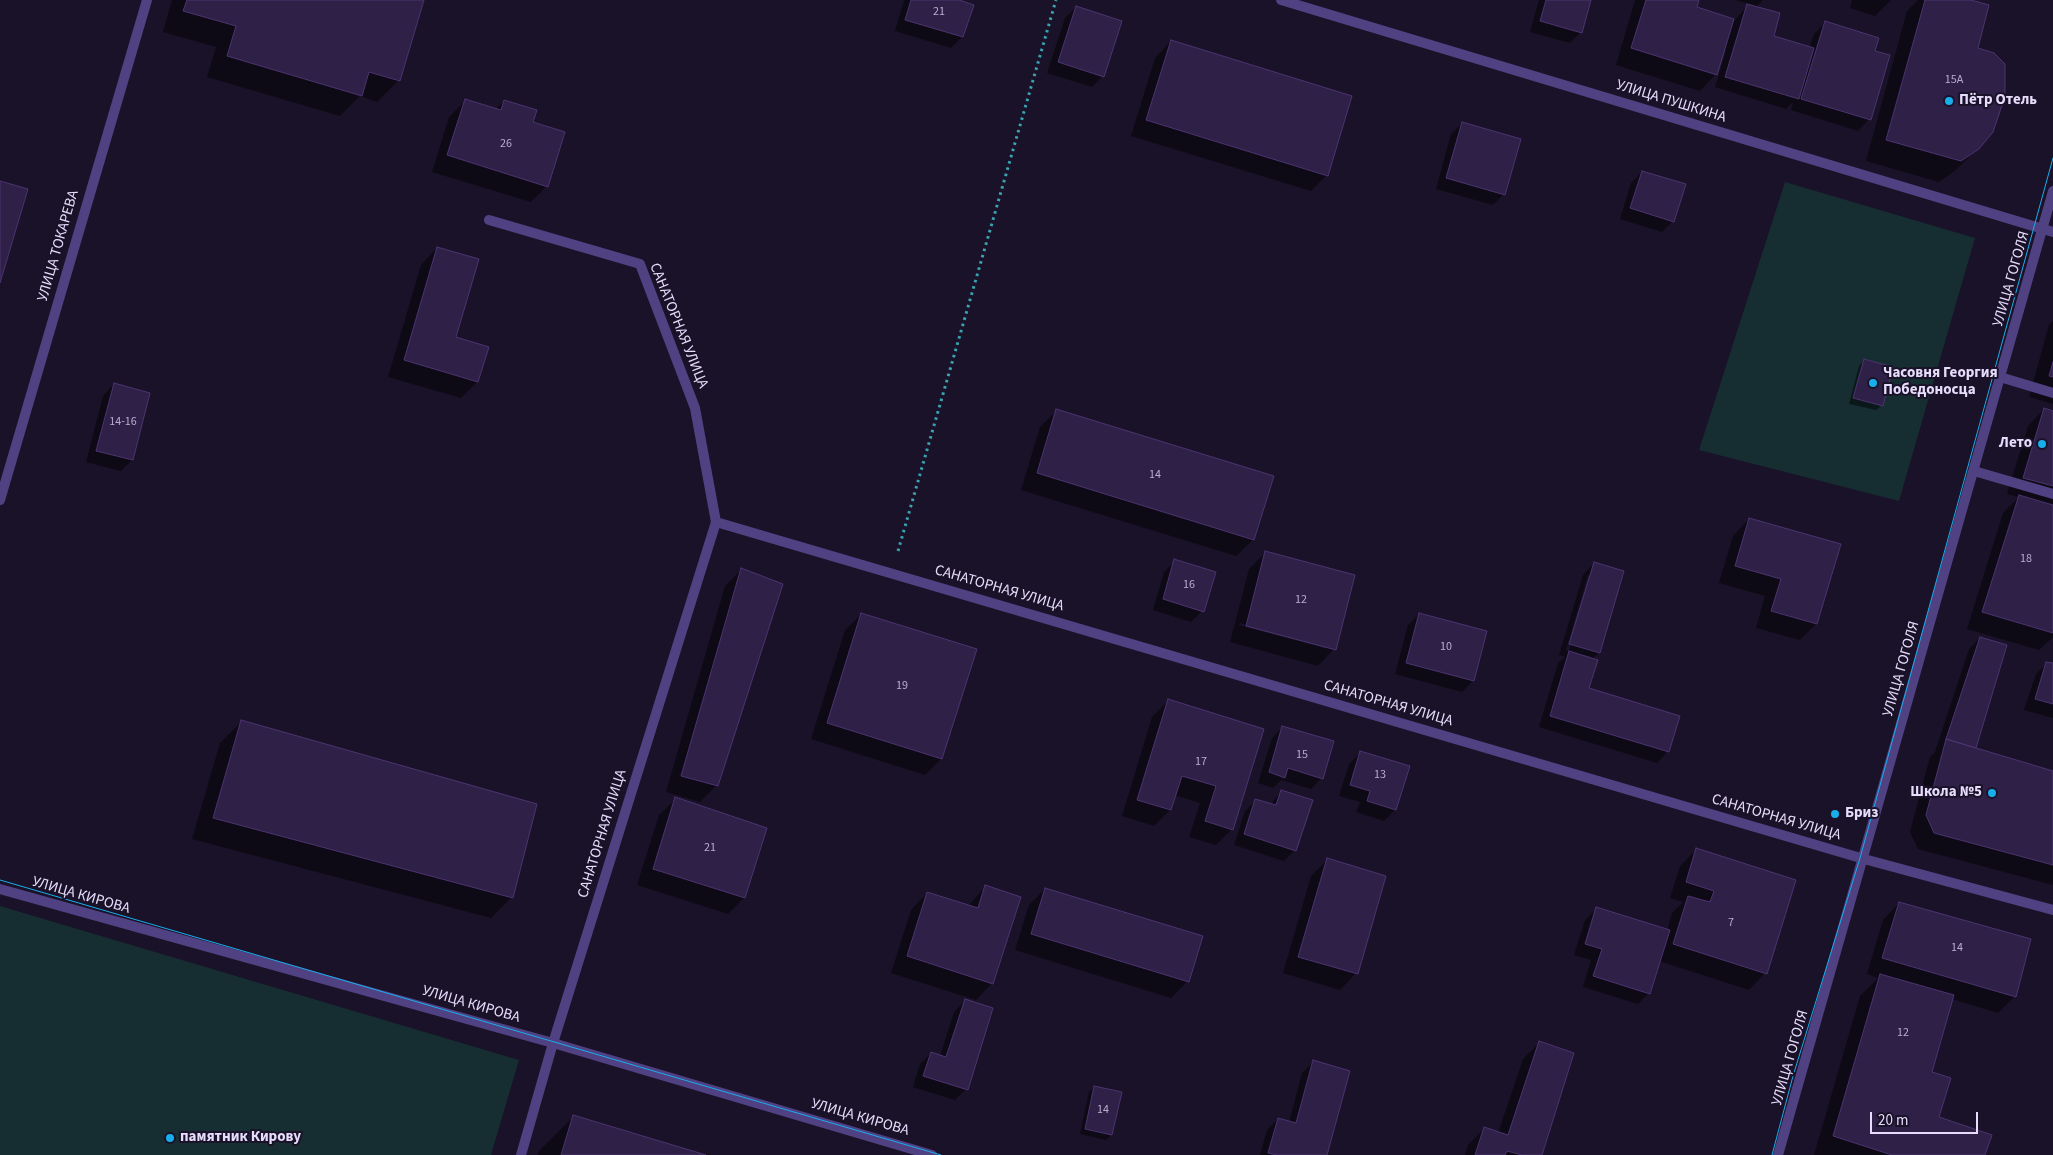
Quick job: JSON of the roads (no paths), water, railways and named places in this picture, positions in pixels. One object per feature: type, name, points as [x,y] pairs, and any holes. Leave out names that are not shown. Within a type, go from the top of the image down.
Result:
[{"type":"street","name":"УЛИЦА ТОКАРЕВА","points":[[0,500],[147,0]]},
{"type":"street","name":"УЛИЦА ПУШКИНА","points":[[1281,0],[2053,232]]},
{"type":"street","name":"УЛИЦА ГОГОЛЯ","points":[[1778,1155],[1864,859],[2053,191]]},
{"type":"street","name":"САНАТОРНАЯ УЛИЦА","points":[[489,220],[640,264],[695,408],[716,522],[553,1043],[521,1155]]},
{"type":"street","points":[[2000,377],[2053,393]]},
{"type":"street","points":[[1974,471],[2053,494]]},
{"type":"street","name":"САНАТОРНАЯ УЛИЦА","points":[[716,522],[1864,859],[2053,910]]},
{"type":"street","name":"УЛИЦА КИРОВА","points":[[0,889],[553,1043],[932,1155]]},
{"type":"tram line","points":[[1772,1155],[1793,1076],[1860,858],[2053,158]]},
{"type":"tram line","points":[[0,880],[941,1155]]},
{"type":"place","name":"Пётр Отель","points":[[1949,101]]},
{"type":"place","name":"Часовня Георгия Победоносца","points":[[1873,383]]},
{"type":"place","name":"Лето","points":[[2042,444]]},
{"type":"place","name":"Школа №5","points":[[1992,793]]},
{"type":"place","name":"Бриз","points":[[1835,814]]},
{"type":"place","name":"памятник Кирову","points":[[170,1138]]}]
